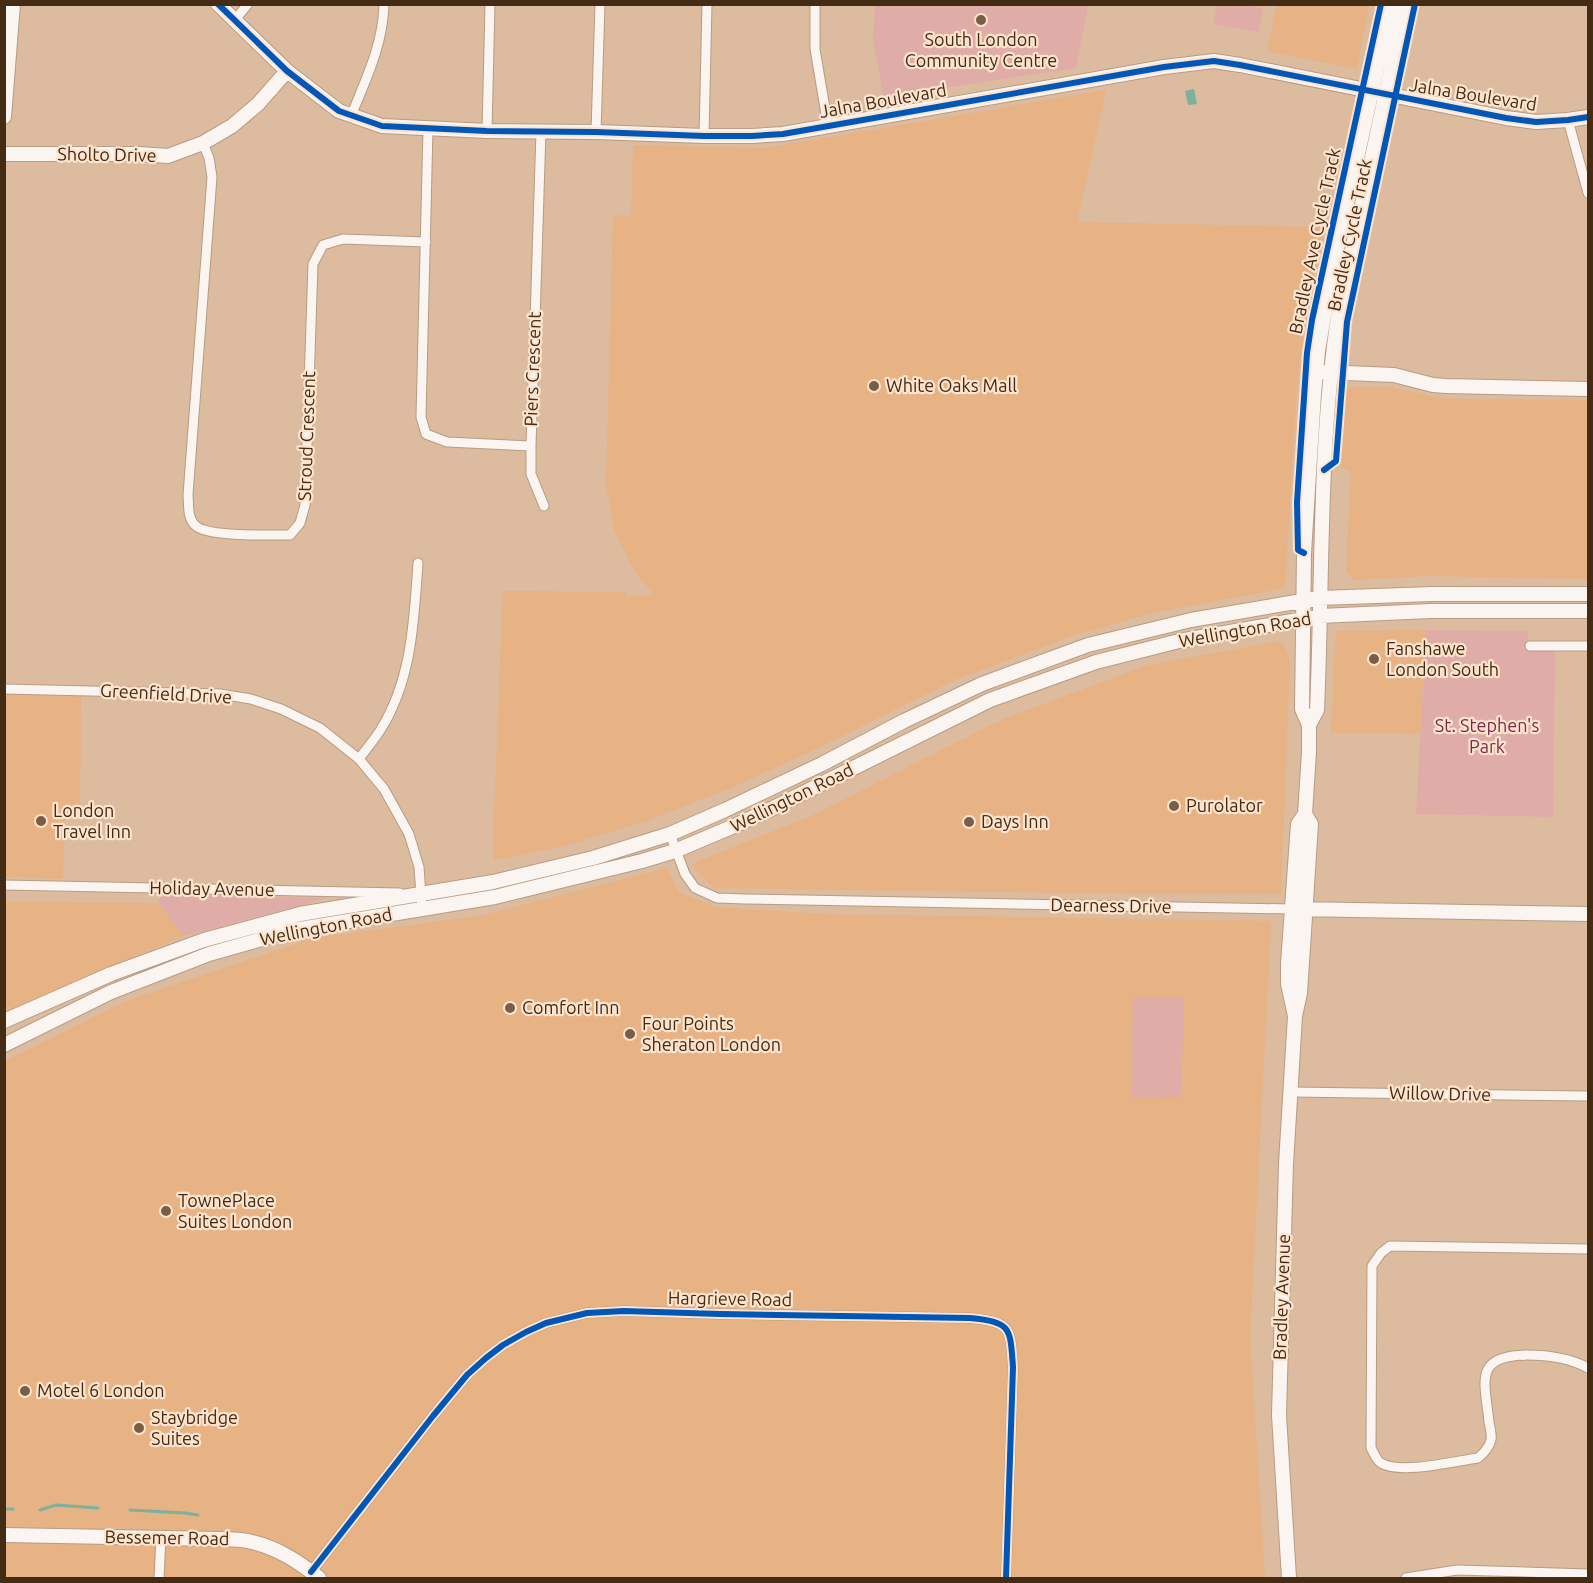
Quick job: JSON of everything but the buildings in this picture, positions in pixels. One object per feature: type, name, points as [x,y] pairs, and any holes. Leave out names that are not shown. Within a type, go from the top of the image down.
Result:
[{"type":"main road","points":[[4,117],[14,4]]},
{"type":"main road","name":"Jalna Boulevard","points":[[218,4],[287,71],[339,111],[382,126],[704,136],[783,134],[1152,69],[1214,61],[1506,118],[1536,122],[1588,117]]},
{"type":"main road","name":"Bradley Avenue","points":[[1309,725],[1302,709],[1305,533],[1315,371],[1328,290],[1391,4]]},
{"type":"main road","name":"Bradley Avenue","points":[[1288,1578],[1279,1416],[1286,1164],[1295,1016],[1288,984],[1288,964],[1299,909],[1298,824],[1305,814],[1309,725],[1317,710],[1322,508],[1330,374],[1339,311],[1405,4]]},
{"type":"main road","name":"Sholto Drive","points":[[4,154],[168,156],[203,144],[232,126],[258,104],[287,71]]},
{"type":"main road","points":[[1315,371],[1330,374],[1394,375],[1446,386],[1588,388]]},
{"type":"main road","name":"Wellington Road","points":[[4,1021],[111,974],[204,940],[300,914],[493,882],[573,863],[670,834],[816,767],[904,721],[990,681],[1088,645],[1191,620],[1319,598],[1412,594],[1588,594]]},
{"type":"main road","name":"Wellington Road","points":[[4,1045],[111,992],[209,954],[294,930],[506,895],[675,851],[734,826],[997,697],[1095,662],[1179,641],[1320,616],[1430,611],[1588,611]]},
{"type":"main road","points":[[990,681],[997,697]]},
{"type":"main road","name":"Dearness Drive","points":[[1299,909],[1588,914]]},
{"type":"main road","points":[[4,1030],[52,999]]},
{"type":"main road","name":"Bessemer Road","points":[[4,1535],[250,1541],[276,1549],[299,1562],[315,1575]]},
{"type":"street","points":[[234,21],[248,4]]},
{"type":"street","points":[[351,116],[377,53],[384,21],[384,4]]},
{"type":"street","points":[[487,131],[490,4]]},
{"type":"street","points":[[596,132],[600,4]]},
{"type":"street","points":[[704,136],[706,4]]},
{"type":"street","points":[[815,4],[815,49],[828,126]]},
{"type":"street","points":[[1568,120],[1588,193]]},
{"type":"street","name":"Piers Crescent","points":[[428,129],[421,417],[426,434],[447,442],[531,446],[541,131]]},
{"type":"street","name":"Stroud Crescent","points":[[203,144],[209,158],[212,177],[188,495],[190,517],[196,526],[205,530],[231,534],[290,535],[300,523],[305,505],[313,264],[323,245],[343,239],[426,242]]},
{"type":"street","points":[[531,446],[531,474],[544,506]]},
{"type":"street","points":[[359,759],[381,729],[396,698],[406,669],[413,635],[418,563]]},
{"type":"street","points":[[1530,646],[1588,646]]},
{"type":"street","name":"Greenfield Drive","points":[[4,689],[220,694],[251,699],[280,708],[320,728],[359,759],[384,789],[409,834],[418,867],[422,909]]},
{"type":"street","name":"Dearness Drive","points":[[670,834],[685,874],[694,888],[717,897],[1299,909]]},
{"type":"street","name":"Holiday Avenue","points":[[4,885],[420,894]]},
{"type":"street","name":"Willow Drive","points":[[1291,1092],[1588,1096]]},
{"type":"street","points":[[1588,1249],[1390,1246],[1381,1253],[1372,1266],[1371,1448],[1378,1462],[1390,1468],[1404,1469],[1478,1458],[1485,1452],[1491,1439],[1484,1380],[1487,1368],[1496,1359],[1516,1355],[1535,1355],[1575,1361],[1588,1368]]},
{"type":"street","name":"Hargrieve Road","points":[[315,1575],[433,1416],[467,1376],[486,1358],[511,1340],[546,1323],[587,1313],[624,1311],[970,1318],[1003,1324],[1010,1335],[1012,1367],[1006,1578]]},
{"type":"street","points":[[159,1578],[161,1538]]},
{"type":"street","points":[[1406,1578],[1457,1570],[1588,1574]]},
{"type":"shaded area","points":[[1277,5],[1369,5],[1357,69],[1267,51]]},
{"type":"shaded area","points":[[1194,89],[1197,104],[1188,105],[1185,91]]},
{"type":"shaded area","points":[[1106,90],[1077,222],[1324,227],[1306,314],[1297,386],[1285,588],[1152,613],[1072,636],[957,679],[729,789],[644,822],[560,847],[494,860],[503,591],[626,592],[627,596],[654,595],[628,559],[614,529],[606,485],[613,215],[631,216],[633,145],[765,148]]},
{"type":"shaded area","points":[[1347,387],[1391,387],[1455,399],[1588,400],[1588,579],[1425,576],[1354,580],[1346,571],[1351,471],[1341,467]]},
{"type":"shaded area","points":[[1426,630],[1420,734],[1331,733],[1336,631]]},
{"type":"shaded area","points":[[1281,641],[1288,653],[1290,664],[1281,894],[713,888],[691,864],[813,815],[1003,719],[1148,665]]},
{"type":"shaded area","points":[[5,695],[81,696],[80,816],[65,815],[63,879],[5,877]]},
{"type":"shaded area","points":[[667,868],[679,892],[715,907],[824,914],[1271,921],[1250,1338],[1265,1578],[5,1578],[5,1061],[129,1000],[313,938],[480,916]]},
{"type":"shaded area","points":[[5,902],[158,903],[184,936],[5,1011]]},
{"type":"green space","points":[[875,4],[1088,5],[1076,68],[904,94],[884,100],[873,38]]},
{"type":"green space","points":[[1217,5],[1263,8],[1258,32],[1213,24]]},
{"type":"green space","name":"St. Stephen's Park","points":[[1426,630],[1528,631],[1529,651],[1555,651],[1553,817],[1416,814]]},
{"type":"green space","points":[[164,895],[328,898],[184,936],[158,903]]},
{"type":"green space","points":[[1133,997],[1184,998],[1181,1098],[1131,1097]]},
{"type":"waterway","points":[[40,1510],[56,1505],[98,1508]]},
{"type":"waterway","points":[[4,1509],[13,1509]]},
{"type":"waterway","points":[[130,1510],[198,1515]]},
{"type":"cycle path","points":[[218,4],[287,71],[339,111],[382,126],[704,136],[783,134],[1164,67],[1214,61],[1506,118],[1536,122],[1588,117]]},
{"type":"cycle path","name":"Bradley Cycle Track","points":[[1304,553],[1298,550],[1297,502],[1307,353],[1312,320],[1381,4]]},
{"type":"cycle path","name":"Bradley Cycle Track","points":[[1324,470],[1336,461],[1347,322],[1415,4]]},
{"type":"cycle path","points":[[311,1572],[433,1416],[467,1375],[486,1358],[503,1345],[546,1323],[587,1313],[624,1311],[970,1318],[1001,1325],[1009,1335],[1013,1367],[1006,1578]]},
{"type":"place","name":"South London Community Centre","points":[[981,20]]},
{"type":"place","name":"White Oaks Mall","points":[[874,386]]},
{"type":"place","name":"Fanshawe London South","points":[[1374,659]]},
{"type":"place","name":"Purolator","points":[[1174,806]]},
{"type":"place","name":"London Travel Inn","points":[[41,821]]},
{"type":"place","name":"Days Inn","points":[[969,822]]},
{"type":"place","name":"Comfort Inn","points":[[510,1008]]},
{"type":"place","name":"Four Points Sheraton London","points":[[630,1034]]},
{"type":"place","name":"TownePlace Suites London","points":[[166,1211]]},
{"type":"place","name":"Motel 6 London","points":[[25,1391]]},
{"type":"place","name":"Staybridge Suites","points":[[139,1428]]}]
